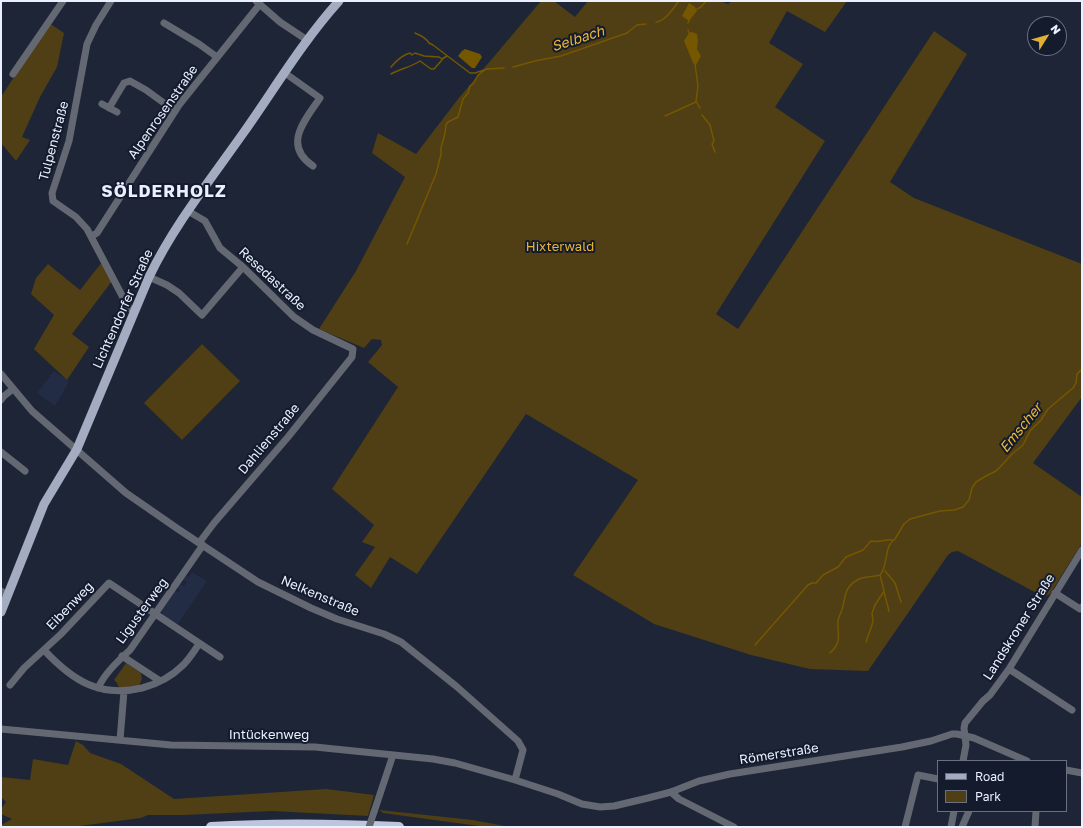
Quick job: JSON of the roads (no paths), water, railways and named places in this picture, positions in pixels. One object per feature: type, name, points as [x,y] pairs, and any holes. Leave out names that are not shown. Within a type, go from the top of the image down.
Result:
[{"type":"highway","points":[[211,827],[255,824],[306,824],[399,827]]},
{"type":"main road","name":"Lichtendorfer Straße","points":[[1,612],[4,593],[44,504],[77,449],[149,277],[162,252],[188,211],[307,40],[339,1]]},
{"type":"street","points":[[14,74],[63,1]]},
{"type":"street","name":"Tulpenstraße","points":[[111,1],[96,25],[87,44],[69,141],[52,193],[53,201],[80,221],[92,236],[126,305],[135,311]]},
{"type":"street","points":[[258,3],[280,22],[307,40]]},
{"type":"street","name":"Alpenrosenstraße","points":[[92,236],[97,233],[105,221],[175,111],[258,3]]},
{"type":"street","points":[[164,24],[204,47],[216,58]]},
{"type":"street","points":[[284,73],[320,98],[300,128],[298,138],[302,157],[313,166]]},
{"type":"street","points":[[109,108],[124,83],[130,81],[146,90],[175,111]]},
{"type":"street","points":[[102,104],[117,112]]},
{"type":"street","name":"Resedastraße","points":[[188,211],[205,221],[220,248],[243,267],[296,319],[323,336],[353,349]]},
{"type":"street","points":[[149,277],[173,289],[202,315],[243,267]]},
{"type":"street","name":"Dahlienstraße","points":[[201,544],[214,523],[288,437],[352,357],[353,349]]},
{"type":"street","name":"Nelkenstraße","points":[[1,374],[32,411],[77,449],[118,487],[201,544],[258,582],[337,619],[384,634],[402,642],[418,654],[518,741],[523,750],[515,780]]},
{"type":"street","points":[[1,400],[13,389]]},
{"type":"street","points":[[1,452],[26,471]]},
{"type":"street","name":"Ligusterweg","points":[[98,688],[104,677],[122,656],[130,650],[156,614],[201,544]]},
{"type":"street","name":"Landskroner Straße","points":[[963,760],[966,745],[964,735],[965,723],[990,695],[1009,669],[1082,550]]},
{"type":"street","name":"Eibenweg","points":[[10,685],[24,668],[61,634],[109,583],[156,614]]},
{"type":"street","points":[[1055,593],[1080,609],[1082,606]]},
{"type":"street","points":[[156,614],[220,657]]},
{"type":"street","points":[[44,650],[67,672],[79,680],[98,688],[124,691],[149,686],[160,681],[187,662],[199,644]]},
{"type":"street","points":[[122,656],[160,681]]},
{"type":"street","points":[[1009,669],[1072,710]]},
{"type":"street","points":[[120,740],[124,691]]},
{"type":"street","name":"Intückenweg","points":[[1,728],[187,746],[315,747],[393,755],[455,763],[534,786]]},
{"type":"street","name":"Römerstraße","points":[[534,786],[582,804],[600,807],[632,802],[671,792],[699,781],[730,774],[902,747],[931,741],[952,734],[964,735],[1025,760]]},
{"type":"street","points":[[369,827],[393,755]]},
{"type":"street","points":[[1067,770],[1082,773]]},
{"type":"street","points":[[905,827],[918,775],[937,779]]},
{"type":"street","points":[[671,792],[679,799],[734,827]]},
{"type":"street","points":[[951,827],[954,812]]},
{"type":"street","points":[[962,827],[969,812]]},
{"type":"street","points":[[1035,827],[1036,812]]},
{"type":"waterway","name":"Selbach","points":[[656,22],[666,17],[679,1]]},
{"type":"waterway","points":[[697,9],[706,1]]},
{"type":"waterway","name":"Selbach","points":[[513,67],[561,56],[627,33],[637,25],[646,24]]},
{"type":"waterway","name":"Selbach","points":[[415,33],[425,38],[429,43],[470,73],[487,69],[504,68]]},
{"type":"waterway","points":[[391,67],[399,58],[410,53],[412,55],[415,53],[424,56],[439,57],[442,59],[447,56]]},
{"type":"waterway","points":[[391,74],[420,61],[431,69],[434,69],[442,60]]},
{"type":"waterway","points":[[695,64],[698,86],[696,101],[700,108]]},
{"type":"waterway","points":[[407,244],[436,174],[446,125],[448,122],[458,117],[463,99],[468,93],[470,86],[473,84],[478,75],[485,70]]},
{"type":"waterway","points":[[665,116],[696,102]]},
{"type":"waterway","points":[[702,115],[710,125],[714,141],[712,144],[715,152]]},
{"type":"waterway","name":"Emscher","points":[[830,653],[837,645],[838,620],[848,588],[859,579],[880,575],[883,571],[887,551],[891,542],[895,539],[904,524],[910,519],[963,507],[969,500],[972,488],[976,482],[996,471],[1023,445],[1030,431],[1041,420],[1048,409],[1073,388],[1076,383],[1077,374],[1082,369]]},
{"type":"waterway","name":"Emscher","points":[[755,645],[808,585],[816,583],[823,575],[838,567],[846,557],[863,550],[871,541],[877,542],[892,540]]},
{"type":"waterway","points":[[885,571],[895,583],[901,602]]},
{"type":"waterway","points":[[866,642],[873,622],[872,613],[884,591],[880,575]]},
{"type":"waterway","points":[[884,592],[889,611]]},
{"type":"district","name":"SÖLDERHOLZ","points":[[164,192]]},
{"type":"park label","name":"Hixterwald","points":[[560,247]]}]
